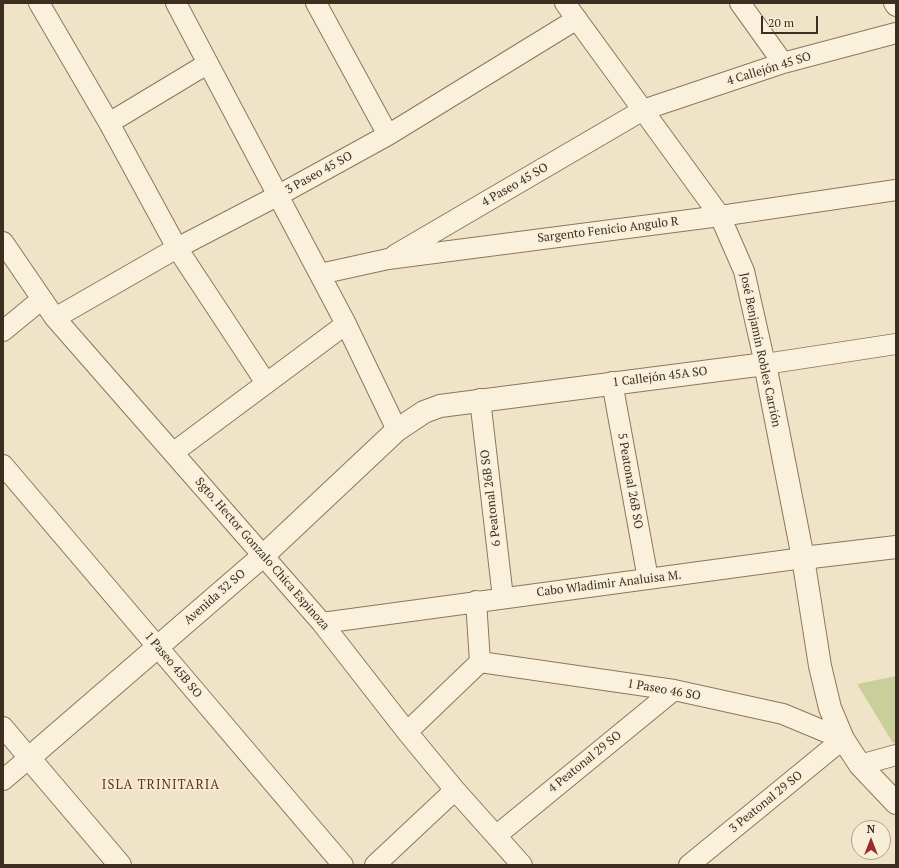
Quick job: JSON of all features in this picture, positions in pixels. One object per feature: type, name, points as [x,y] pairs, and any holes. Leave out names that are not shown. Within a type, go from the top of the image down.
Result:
[{"type":"street","points":[[39,3],[109,124],[177,248],[266,383]]},
{"type":"street","points":[[176,3],[346,324],[397,430]]},
{"type":"street","points":[[740,3],[784,63]]},
{"type":"street","points":[[318,4],[388,135]]},
{"type":"street","name":"3 Paseo 45 SO","points":[[55,318],[177,248],[279,195],[388,135],[571,11]]},
{"type":"street","name":"José Benjamín Robles Carrión","points":[[571,11],[720,216],[744,271],[765,364],[803,558],[820,666],[830,708],[843,739],[860,765]]},
{"type":"street","name":"4 Callejón 45 SO","points":[[643,110],[784,63],[896,33]]},
{"type":"street","points":[[109,124],[208,64]]},
{"type":"street","name":"4 Paseo 45 SO","points":[[388,259],[643,110]]},
{"type":"street","name":"Sargento Fenicio Angulo R","points":[[320,274],[388,259],[720,216],[896,190]]},
{"type":"street","name":"Sgto. Hector Gonzalo Chica Espinoza","points":[[3,242],[55,318],[264,555],[322,623],[407,732],[455,790],[497,835],[522,865]]},
{"type":"street","points":[[3,331],[42,299]]},
{"type":"street","points":[[174,452],[346,324]]},
{"type":"street","name":"1 Callejón 45A SO","points":[[424,412],[440,406],[480,399],[765,364],[896,344]]},
{"type":"street","name":"5 Peatonal 26B SO","points":[[612,382],[648,579]]},
{"type":"street","name":"6 Peatonal 26B SO","points":[[480,399],[503,598]]},
{"type":"street","name":"Avenida 32 SO","points":[[3,780],[264,555],[397,430],[424,412]]},
{"type":"street","name":"1 Paseo 45B SO","points":[[3,465],[343,865]]},
{"type":"street","name":"Cabo Wladimir Analuisa M.","points":[[322,623],[476,601],[896,547]]},
{"type":"street","points":[[407,732],[480,662],[476,601]]},
{"type":"street","name":"1 Paseo 46 SO","points":[[480,662],[674,690],[783,714],[843,739]]},
{"type":"street","name":"4 Peatonal 29 SO","points":[[497,835],[674,690]]},
{"type":"street","points":[[3,727],[120,865]]},
{"type":"street","name":"3 Peatonal 29 SO","points":[[689,865],[843,739]]},
{"type":"street","points":[[896,755],[860,765],[896,803]]},
{"type":"street","points":[[374,865],[455,790]]},
{"type":"green space","points":[[896,676],[896,743],[893,743],[857,684]]},
{"type":"district","name":"ISLA TRINITARIA","points":[[161,785]]}]
